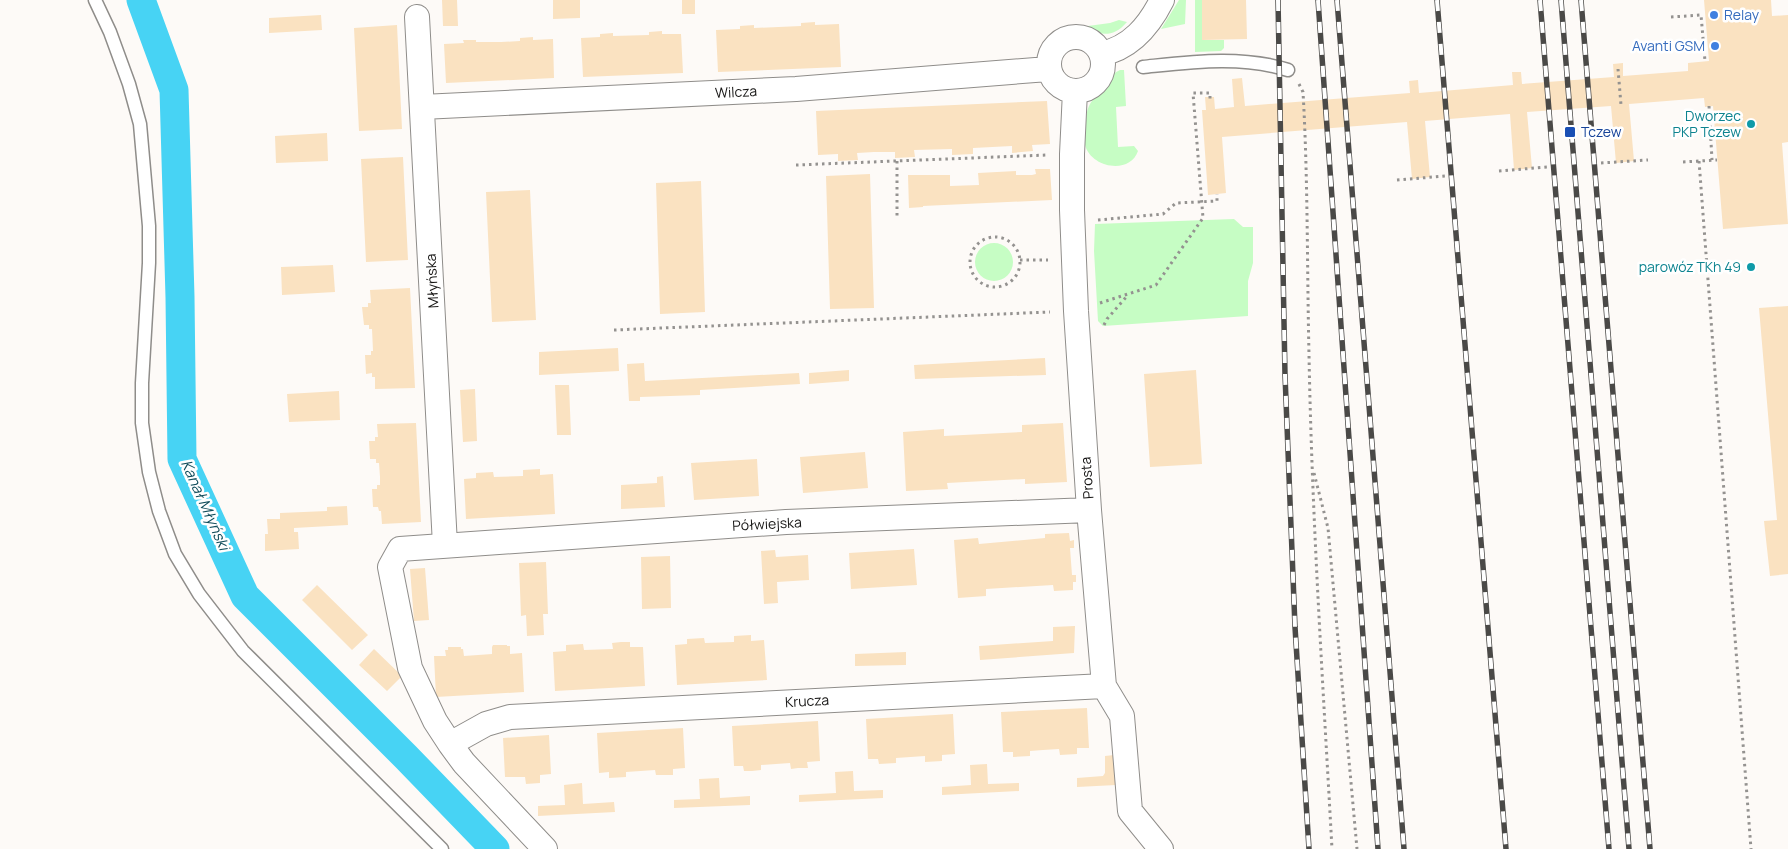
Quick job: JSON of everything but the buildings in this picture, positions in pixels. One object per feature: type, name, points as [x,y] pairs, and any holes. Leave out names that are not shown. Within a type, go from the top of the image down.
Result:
[{"type":"street","points":[[1101,54],[1125,46],[1145,26],[1162,0]]},
{"type":"street","name":"Młyńska","points":[[417,16],[445,545]]},
{"type":"street","points":[[1072,36],[1090,40],[1097,46],[1101,54],[1102,72],[1092,86],[1084,90],[1065,90],[1051,78],[1048,60],[1051,51],[1056,44],[1064,39],[1072,36]]},
{"type":"street","name":"Wilcza","points":[[422,107],[796,89],[1048,69]]},
{"type":"street","name":"Prosta","points":[[1075,91],[1072,154],[1076,311],[1089,510],[1104,686],[1122,716],[1130,811],[1161,849]]},
{"type":"street","name":"Półwiejska","points":[[450,744],[435,722],[410,668],[390,567],[400,549],[786,522],[1089,510]]},
{"type":"street","name":"Krucza","points":[[450,744],[486,724],[510,717],[1104,686]]},
{"type":"street","points":[[450,744],[464,763],[545,849]]},
{"type":"lane","points":[[95,0],[110,32],[140,124],[149,226],[142,423],[149,472],[157,503],[175,554],[199,594],[243,651],[442,849]]},
{"type":"lane","points":[[1143,67],[1244,61],[1288,70]]},
{"type":"path","points":[[1671,18],[1701,15],[1705,61]]},
{"type":"path","points":[[1618,69],[1620,105]]},
{"type":"path","points":[[1288,70],[1296,77],[1303,92],[1307,154],[1309,355],[1318,596],[1332,849]]},
{"type":"path","points":[[614,330],[1076,311],[1156,286],[1203,218],[1193,93],[1210,93],[1210,102]]},
{"type":"path","points":[[1709,106],[1712,160]]},
{"type":"path","points":[[796,165],[1072,154]]},
{"type":"path","points":[[1601,164],[1648,160]]},
{"type":"path","points":[[1683,162],[1717,160]]},
{"type":"path","points":[[897,161],[898,217]]},
{"type":"path","points":[[1699,161],[1751,849]]},
{"type":"path","points":[[1499,171],[1546,167]]},
{"type":"path","points":[[1397,180],[1445,176]]},
{"type":"path","points":[[1073,222],[1163,214],[1176,203],[1217,200],[1217,194]]},
{"type":"path","points":[[997,236],[1005,238],[1012,243],[1017,250],[1020,266],[1012,281],[1005,286],[996,288],[988,287],[974,277],[970,270],[969,261],[970,253],[974,246],[981,240],[997,236]]},
{"type":"path","points":[[1103,327],[1107,319],[1130,294]]},
{"type":"path","points":[[1313,465],[1328,528],[1357,849]]},
{"type":"green space","points":[[1179,0],[1186,0],[1185,24],[1161,29]]},
{"type":"green space","points":[[1195,0],[1202,0],[1202,40],[1224,40],[1224,48],[1221,51],[1195,52]]},
{"type":"green space","points":[[1119,20],[1127,22],[1114,32],[1108,34],[1073,28],[1110,23]]},
{"type":"green space","points":[[1120,70],[1124,70],[1126,106],[1116,107],[1118,147],[1134,146],[1138,151],[1134,159],[1127,163],[1111,166],[1095,159],[1089,153],[1085,145],[1086,118],[1091,102],[1103,90],[1112,76]]},
{"type":"green space","points":[[1234,219],[1243,227],[1253,227],[1253,263],[1248,281],[1248,316],[1103,326],[1098,321],[1094,251],[1095,224]]},
{"type":"green space","points":[[994,243],[1008,248],[1013,262],[1008,276],[994,281],[980,276],[975,262],[980,248]]},
{"type":"waterway","name":"Kanał Młyński","points":[[141,0],[174,90],[180,297],[182,459],[245,596],[495,849]]},
{"type":"railway","points":[[1278,0],[1285,375],[1295,627],[1309,849]]},
{"type":"railway","points":[[1318,0],[1378,849]]},
{"type":"railway","points":[[1337,0],[1404,849]]},
{"type":"railway","points":[[1437,0],[1506,849]]},
{"type":"railway","points":[[1540,0],[1609,849]]},
{"type":"railway","points":[[1561,0],[1629,849]]},
{"type":"railway","points":[[1581,0],[1650,849]]},
{"type":"place","name":"Relay","points":[[1714,15]]},
{"type":"place","name":"Avanti GSM","points":[[1715,46]]},
{"type":"place","name":"Dworzec PKP Tczew","points":[[1751,124]]},
{"type":"place","name":"Tczew","points":[[1570,132]]},
{"type":"place","name":"parowóz TKh 49","points":[[1751,267]]}]
